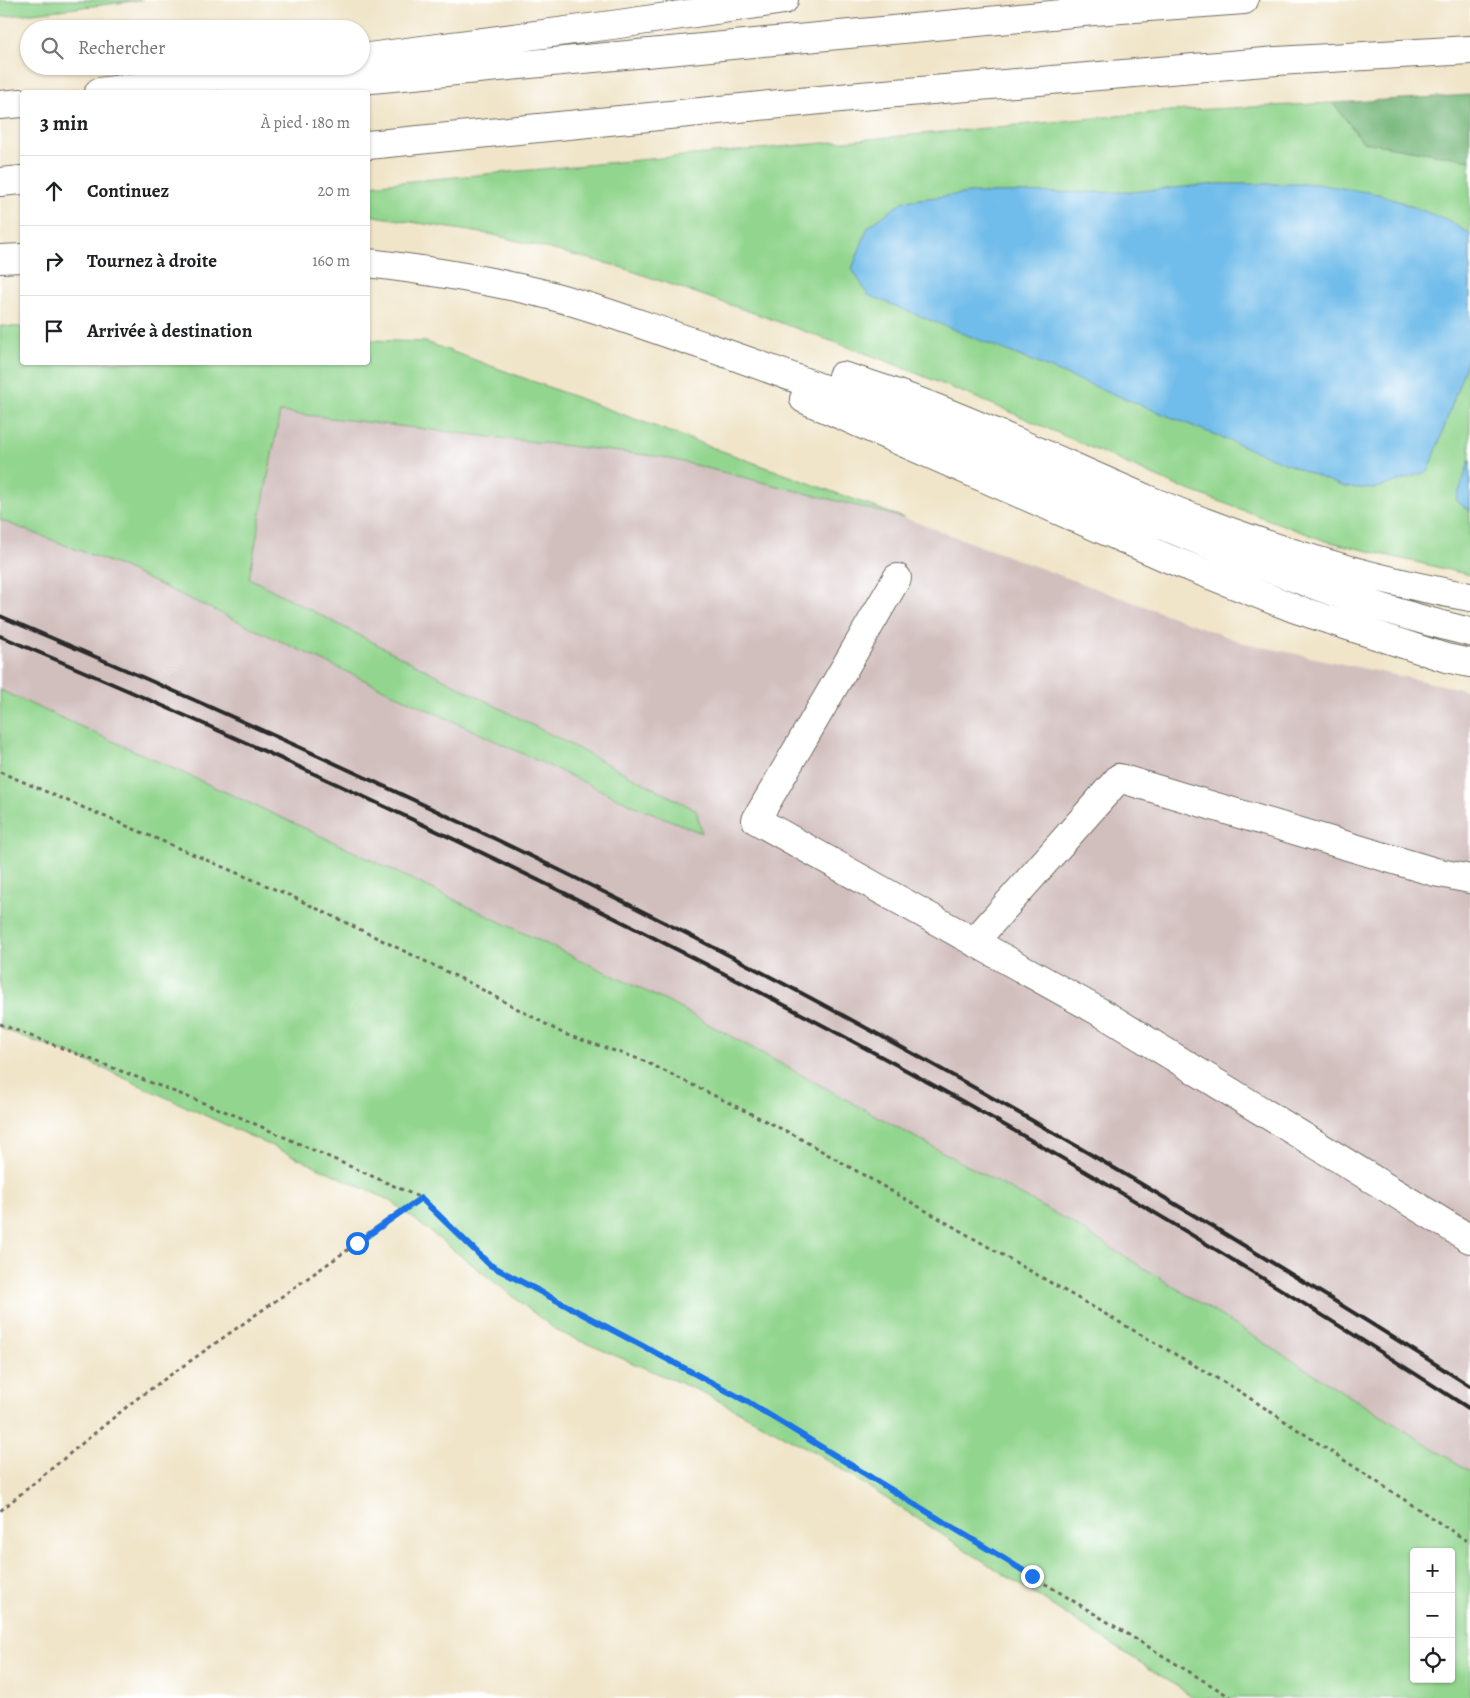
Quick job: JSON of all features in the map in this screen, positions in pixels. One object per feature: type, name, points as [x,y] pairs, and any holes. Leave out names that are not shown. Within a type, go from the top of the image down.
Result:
[{"type":"main road","points":[[370,57],[784,0]]},
{"type":"main road","points":[[254,90],[1084,12],[1244,0]]},
{"type":"main road","points":[[370,145],[861,96],[1277,61],[1470,50]]},
{"type":"main road","points":[[114,90],[229,75]]},
{"type":"main road","points":[[0,106],[20,102]]},
{"type":"main road","points":[[0,114],[20,112]]},
{"type":"main road","points":[[0,182],[20,180]]},
{"type":"main road","points":[[0,259],[20,258]]},
{"type":"main road","points":[[370,263],[483,280],[542,294],[604,312],[761,352],[848,378],[967,420],[1150,500],[1219,527],[1360,574],[1423,589],[1470,597]]},
{"type":"main road","points":[[604,312],[764,366],[867,404],[1239,558],[1336,592],[1470,632]]},
{"type":"main road","points":[[604,312],[1167,558],[1296,609],[1446,658],[1470,664]]},
{"type":"main road","points":[[897,578],[756,820],[1107,1016],[1470,1239]]},
{"type":"main road","points":[[974,942],[1119,778],[1435,872],[1470,879]]},
{"type":"path","points":[[0,772],[291,896],[470,984],[564,1034],[642,1060],[794,1135],[1239,1391],[1470,1543]]},
{"type":"path","points":[[0,1024],[237,1116],[421,1198],[490,1265],[748,1402],[1232,1698]]},
{"type":"path","points":[[0,1512],[135,1400],[421,1198]]},
{"type":"shaded area","points":[[280,412],[663,457],[904,518],[1244,643],[1470,691],[1470,1471],[1065,1219],[668,1002],[298,825],[0,690],[0,520],[115,564],[635,806],[702,832],[696,810],[248,578]]},
{"type":"green space","points":[[0,0],[143,0],[0,17]]},
{"type":"green space","points":[[1470,95],[1470,160],[1363,142],[1333,103]]},
{"type":"green space","points":[[1333,103],[1363,142],[1470,160],[1470,575],[1326,541],[1175,485],[1006,410],[884,360],[617,266],[494,235],[370,215],[370,185],[1171,111]]},
{"type":"green space","points":[[0,326],[20,327],[20,365],[370,365],[370,340],[426,342],[904,518],[663,457],[280,412],[249,578],[696,810],[702,833],[635,806],[115,564],[0,520]]},
{"type":"green space","points":[[0,690],[298,825],[668,1002],[1065,1219],[1470,1471],[1470,1698],[1195,1698],[816,1453],[704,1393],[557,1331],[391,1201],[87,1061],[0,1028]]},
{"type":"water","points":[[1218,184],[1317,184],[1379,194],[1448,220],[1470,234],[1470,353],[1429,471],[1374,489],[1344,487],[868,295],[852,269],[868,227],[904,201],[970,193],[1130,192]]},
{"type":"water","points":[[1470,459],[1470,512],[1456,500]]},
{"type":"railway","points":[[0,616],[188,697],[467,825],[742,962],[927,1061],[1019,1113],[1291,1274],[1470,1386]]},
{"type":"railway","points":[[0,636],[113,684],[336,784],[556,889],[774,1000],[957,1098],[1106,1184],[1253,1272],[1470,1409]]},
{"type":"route","points":[[357,1243],[421,1198],[490,1265],[748,1402],[1032,1576]]}]
